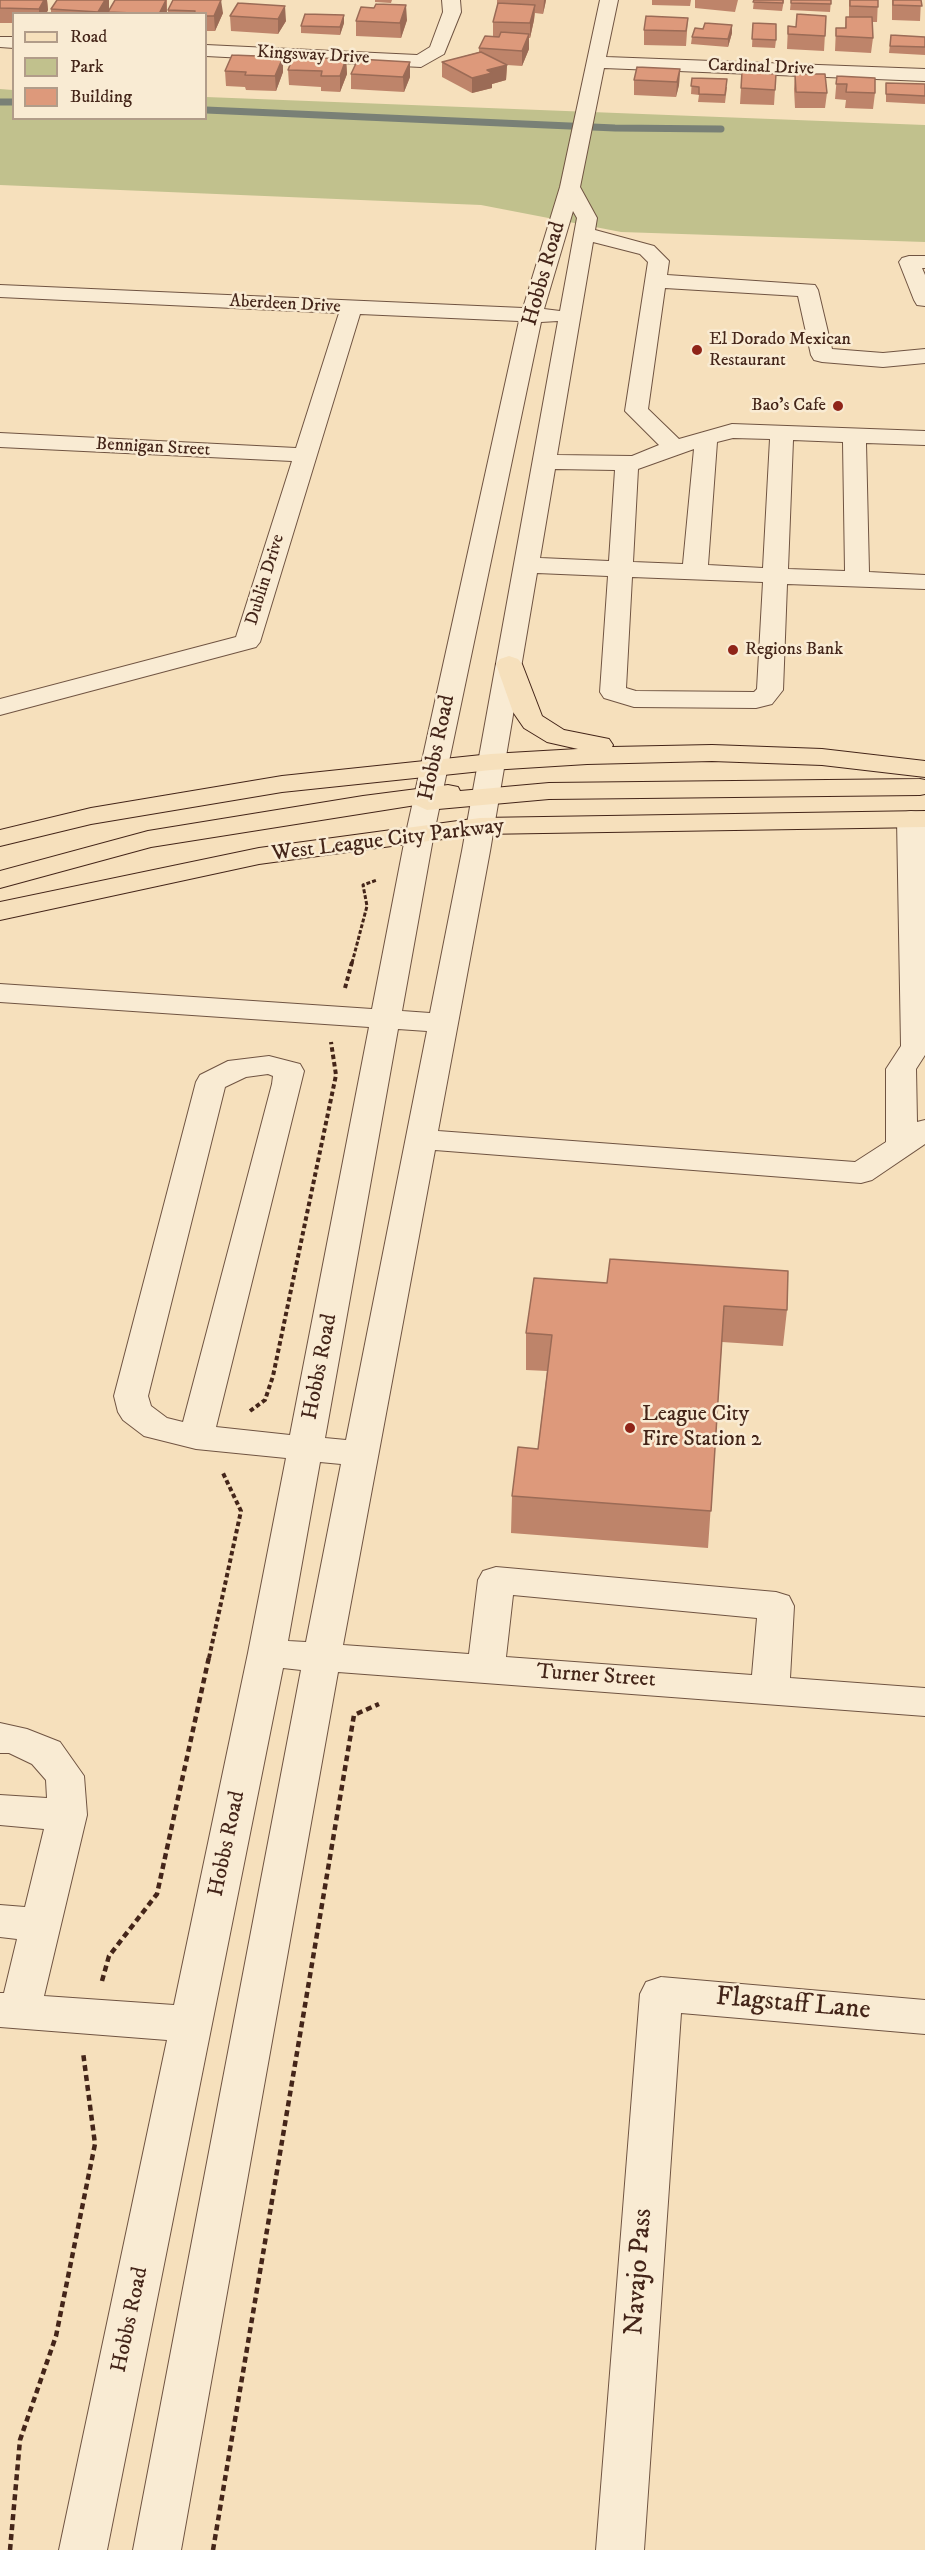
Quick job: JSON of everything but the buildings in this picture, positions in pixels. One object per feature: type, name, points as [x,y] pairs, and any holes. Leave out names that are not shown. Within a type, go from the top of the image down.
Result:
[{"type":"main road","points":[[508,664],[526,712],[533,722],[547,732],[639,755]]},
{"type":"main road","points":[[0,880],[148,839],[235,823],[425,810],[488,783],[639,755],[712,753],[822,757],[925,769]]},
{"type":"main road","points":[[0,838],[92,816],[282,784],[434,769],[488,783],[561,790],[925,786]]},
{"type":"main road","name":"West League City Parkway","points":[[0,911],[260,856],[425,810],[480,826],[918,819]]},
{"type":"street","name":"Kingsway Drive","points":[[207,51],[421,61],[438,50],[452,12],[451,0]]},
{"type":"street","name":"Hobbs Road","points":[[83,2550],[267,1653],[425,810],[531,316],[570,187],[609,0]]},
{"type":"street","name":"Cardinal Drive","points":[[596,62],[925,75]]},
{"type":"street","name":"Hobbs Road","points":[[157,2550],[322,1657],[488,783],[570,317],[587,218],[570,187]]},
{"type":"street","points":[[584,233],[647,250],[659,261],[636,411],[675,447]]},
{"type":"street","points":[[925,262],[909,262],[925,300]]},
{"type":"street","points":[[656,281],[807,290],[822,355],[883,360],[925,356]]},
{"type":"street","name":"Aberdeen Drive","points":[[0,291],[351,309],[570,317]]},
{"type":"street","name":"Dublin Drive","points":[[0,707],[247,642],[351,309]]},
{"type":"street","points":[[544,462],[636,463],[675,447],[732,431],[925,438]]},
{"type":"street","points":[[627,463],[611,687],[617,695],[634,699],[756,700],[768,695],[770,690],[782,433]]},
{"type":"street","points":[[854,436],[857,579]]},
{"type":"street","points":[[695,572],[706,438]]},
{"type":"street","name":"Bennigan Street","points":[[0,440],[305,455]]},
{"type":"street","points":[[526,565],[925,582]]},
{"type":"street","points":[[421,1138],[861,1173],[913,1137],[901,1069],[920,1046],[918,819]]},
{"type":"street","points":[[0,993],[443,1023]]},
{"type":"street","points":[[212,1439],[289,1071],[269,1065],[239,1068],[211,1082],[131,1396],[135,1412],[156,1426],[212,1439],[361,1454]]},
{"type":"street","points":[[486,1669],[496,1580],[776,1606],[770,1690]]},
{"type":"street","name":"Turner Street","points":[[267,1653],[925,1702]]},
{"type":"street","points":[[0,1738],[13,1739],[46,1753],[65,1776],[66,1815],[40,1925],[10,2011],[191,2024]]},
{"type":"street","points":[[0,1810],[66,1815]]},
{"type":"street","points":[[0,1921],[40,1925]]},
{"type":"street","name":"Flagstaff Lane","points":[[661,1994],[925,2017]]},
{"type":"street","name":"Navajo Pass","points":[[620,2550],[661,1994]]},
{"type":"path","points":[[10,2550],[20,2440],[56,2336],[95,2144],[82,2056],[109,1956],[157,1894],[241,1511],[220,1468],[212,1439],[265,1400],[273,1376],[336,1075],[331,1041],[367,906],[363,885],[383,877]]},
{"type":"path","points":[[213,2550],[354,1715],[379,1704]]},
{"type":"green space","points":[[0,89],[12,90],[12,120],[207,120],[207,97],[925,125],[925,242],[621,232],[481,205],[0,185]]},
{"type":"waterway","points":[[0,102],[12,102]]},
{"type":"waterway","points":[[207,110],[615,128],[721,129]]},
{"type":"place","name":"El Dorado Mexican Restaurant","points":[[697,350]]},
{"type":"place","name":"Bao's Cafe","points":[[838,406]]},
{"type":"place","name":"Regions Bank","points":[[733,650]]},
{"type":"place","name":"League City Fire Station 2","points":[[630,1428]]}]
